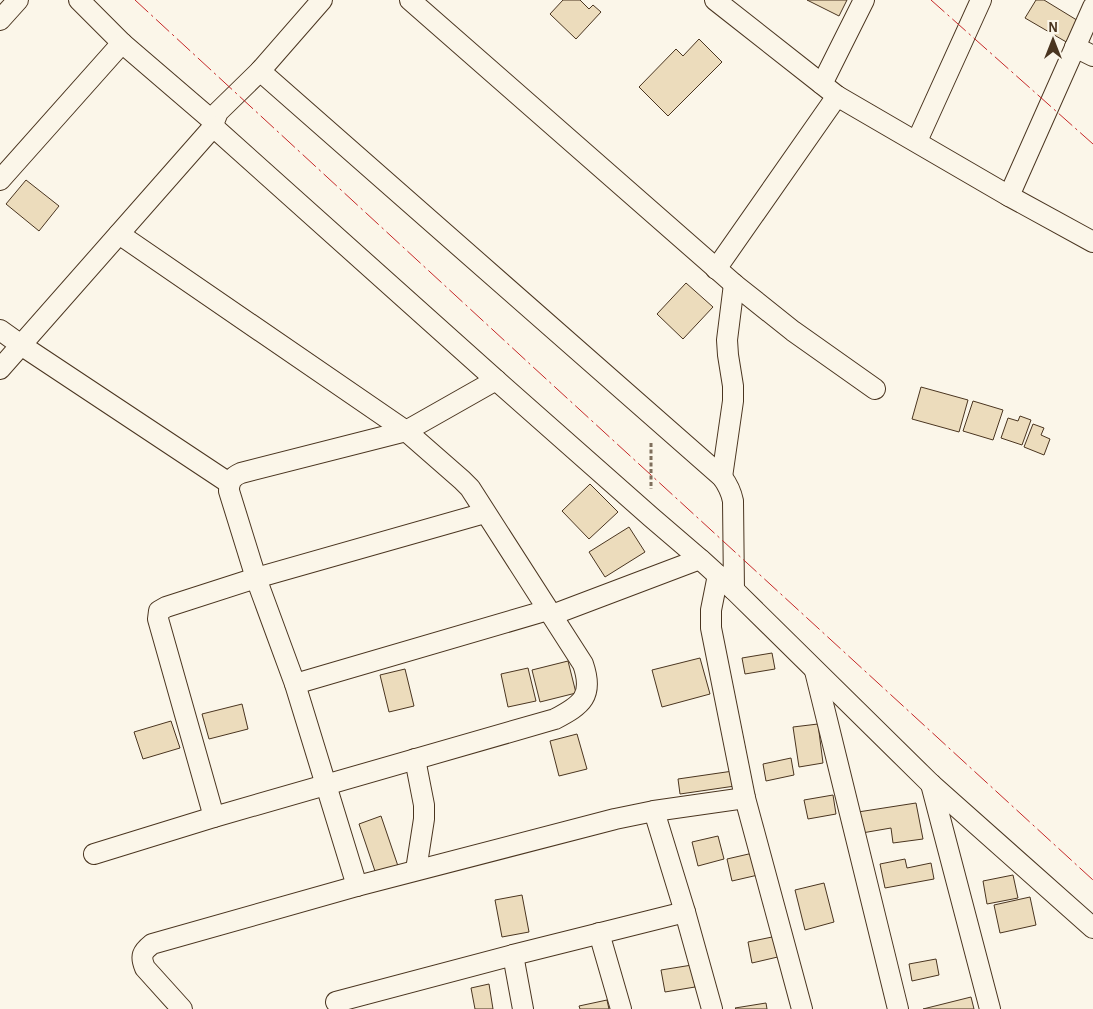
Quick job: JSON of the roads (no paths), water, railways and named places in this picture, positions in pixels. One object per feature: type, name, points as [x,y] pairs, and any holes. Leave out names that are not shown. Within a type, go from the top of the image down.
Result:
[{"type":"street","points":[[0,20],[18,0]]},
{"type":"street","points":[[79,0],[226,137],[496,380],[718,575],[931,784],[1090,926],[1093,944]]},
{"type":"street","points":[[0,369],[214,124],[218,112],[260,71],[322,0]]},
{"type":"street","points":[[410,0],[716,269],[793,331],[875,389]]},
{"type":"street","points":[[715,0],[830,90],[1009,196],[1093,242]]},
{"type":"street","points":[[716,269],[830,90],[864,0]]},
{"type":"street","points":[[917,141],[981,0]]},
{"type":"street","points":[[1009,196],[1093,7]]},
{"type":"street","points":[[0,180],[122,42]]},
{"type":"street","points":[[1075,47],[1093,56]]},
{"type":"street","points":[[260,71],[722,477],[732,493],[733,501],[734,590]]},
{"type":"street","points":[[94,854],[214,817],[555,719],[574,709],[582,701],[588,688],[583,664],[470,488],[462,480],[406,431],[119,234]]},
{"type":"street","points":[[722,477],[733,401],[727,340],[734,284]]},
{"type":"street","points":[[0,330],[229,483]]},
{"type":"street","points":[[357,886],[295,684],[256,578],[229,491],[229,483],[234,476],[241,473],[406,431],[496,380]]},
{"type":"street","points":[[214,817],[158,619],[159,611],[166,607],[256,578],[485,512]]},
{"type":"street","points":[[295,684],[550,612],[700,559]]},
{"type":"street","points":[[718,575],[711,610],[711,628],[745,798],[802,1009]]},
{"type":"street","points":[[815,670],[898,1009]]},
{"type":"street","points":[[415,759],[424,805],[424,819],[416,870]]},
{"type":"street","points":[[931,784],[990,1009]]},
{"type":"street","points":[[182,1009],[145,968],[142,955],[152,944],[416,870],[615,819],[654,811],[745,798]]},
{"type":"street","points":[[654,811],[712,1009]]},
{"type":"street","points":[[336,1002],[685,912]]},
{"type":"street","points":[[599,934],[621,1009]]},
{"type":"street","points":[[513,955],[523,1009]]}]
